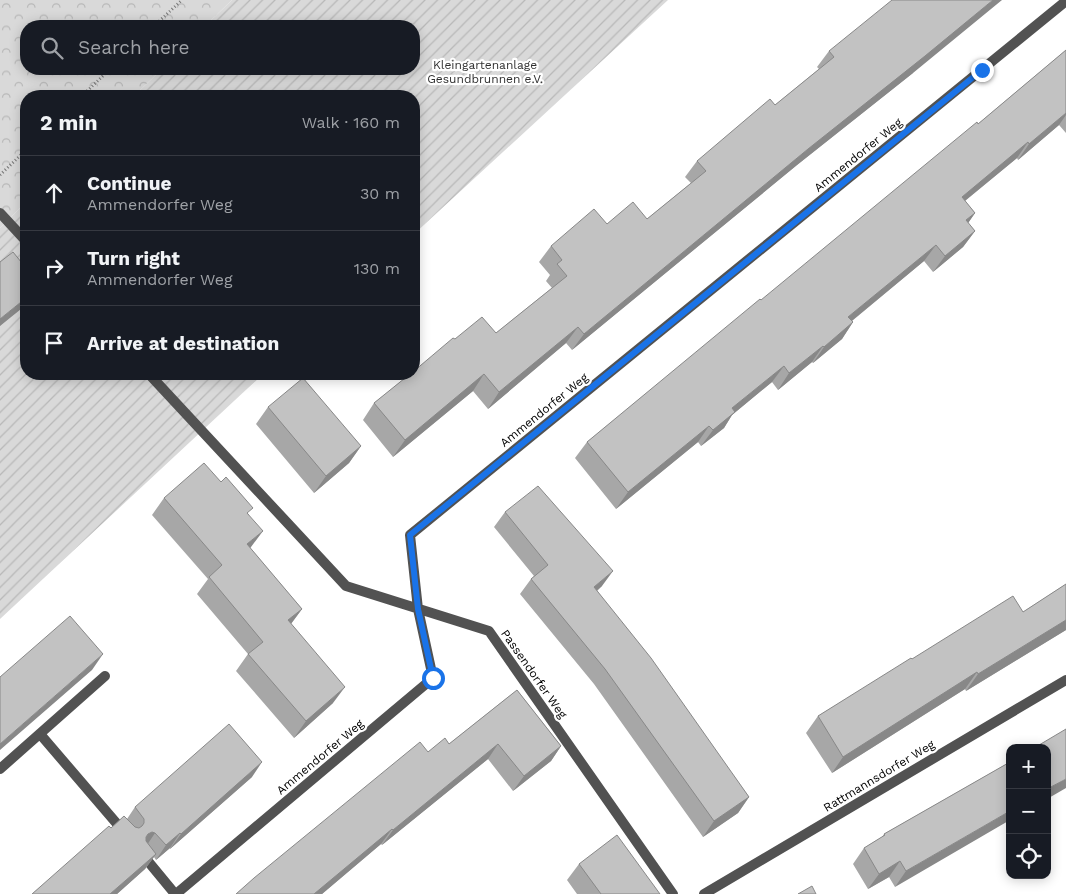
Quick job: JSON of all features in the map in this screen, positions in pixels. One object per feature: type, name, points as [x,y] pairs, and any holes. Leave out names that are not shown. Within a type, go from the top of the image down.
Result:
[{"type":"street","name":"Ammendorfer Weg","points":[[142,854],[176,894],[433,678],[418,609],[410,535],[1066,1]]},
{"type":"street","points":[[0,213],[20,235]]},
{"type":"street","name":"Passendorfer Weg","points":[[155,380],[346,586],[489,631],[673,894]]},
{"type":"street","points":[[0,769],[105,676]]},
{"type":"street","name":"Rattmannsdorfer Weg","points":[[704,894],[1066,680]]},
{"type":"street","points":[[40,734],[127,836]]},
{"type":"path","points":[[160,20],[182,0]]},
{"type":"path","points":[[88,90],[104,75]]},
{"type":"path","points":[[0,175],[20,156]]},
{"type":"green space","points":[[0,0],[232,0],[211,20],[20,20],[20,75],[156,75],[140,90],[20,90],[20,208],[0,228]]},
{"type":"green space","name":"Kleingartenanlage Gesundbrunnen e.V.","points":[[232,0],[668,0],[420,228],[420,90],[140,90],[156,75],[420,75],[420,20],[211,20]]},
{"type":"green space","points":[[20,208],[20,380],[257,380],[0,619],[0,228]]},
{"type":"building","points":[[892,0],[993,0],[808,149],[584,334],[578,327],[499,392],[484,374],[405,440],[374,403],[403,380],[420,380],[420,366],[482,317],[496,333],[567,276],[557,264],[562,260],[551,246],[594,209],[607,224],[633,202],[647,219],[706,171],[697,161],[770,99],[775,105],[834,57],[829,51]]},
{"type":"building","points":[[1066,50],[1066,113],[962,197],[975,213],[966,220],[975,231],[945,256],[936,245],[848,317],[853,322],[824,347],[789,373],[784,366],[732,408],[735,412],[713,430],[709,426],[628,492],[587,442],[977,122],[978,124]]},
{"type":"building","points":[[13,252],[20,261],[20,303],[0,319],[0,262]]},
{"type":"building","points":[[301,380],[305,380],[361,446],[326,476],[268,407]]},
{"type":"building","points":[[204,463],[221,482],[226,477],[253,508],[247,513],[263,531],[247,544],[302,609],[288,620],[345,687],[306,721],[248,654],[263,642],[209,577],[222,565],[164,498]]},
{"type":"building","points":[[538,486],[613,571],[594,587],[651,658],[749,797],[714,821],[605,669],[531,579],[548,565],[505,512]]},
{"type":"building","points":[[1066,584],[1066,620],[978,674],[977,672],[843,757],[818,716],[1013,596],[1023,612]]},
{"type":"building","points":[[70,616],[103,654],[0,744],[0,677]]},
{"type":"building","points":[[517,690],[561,746],[524,776],[498,744],[314,894],[236,894],[420,742],[428,752],[445,738],[449,744]]},
{"type":"building","points":[[229,724],[262,762],[181,834],[166,845],[155,833],[148,834],[146,841],[156,854],[110,894],[32,894],[109,826],[111,828],[124,816],[135,827],[139,828],[142,826],[144,819],[135,807]]},
{"type":"building","points":[[1066,729],[1066,779],[1051,787],[1051,744],[1041,744]]},
{"type":"building","points":[[1006,764],[1006,813],[906,871],[900,861],[879,874],[864,848],[884,834]]},
{"type":"building","points":[[617,835],[660,894],[601,894],[579,864]]},
{"type":"building","points":[[812,886],[816,894],[798,894]]},
{"type":"route","points":[[433,678],[418,609],[410,535],[982,70]]}]
